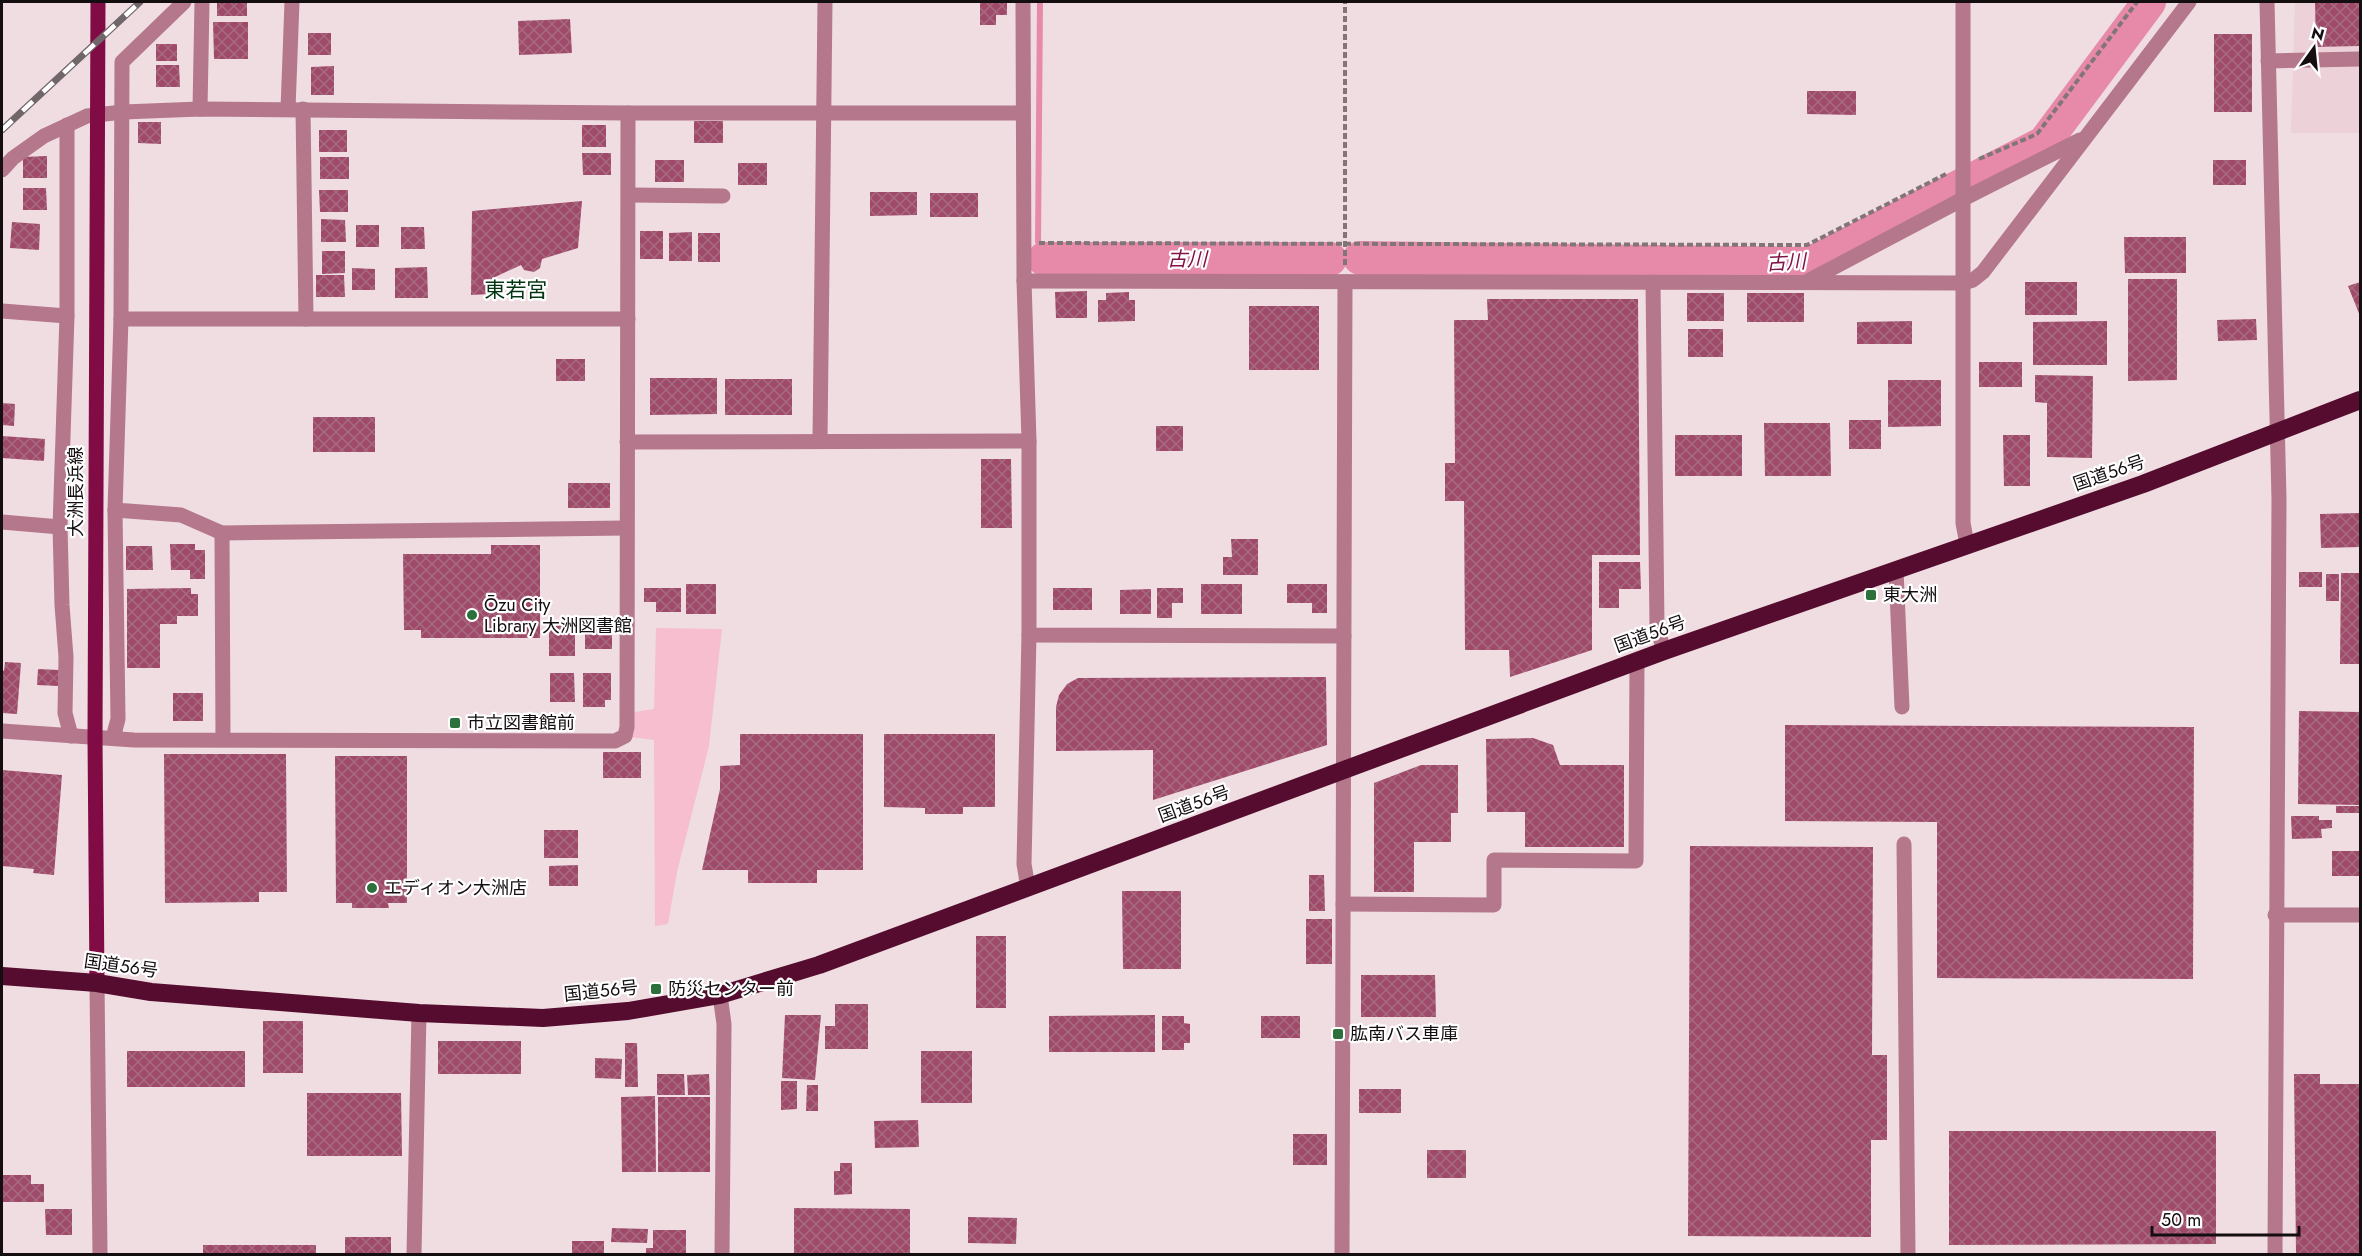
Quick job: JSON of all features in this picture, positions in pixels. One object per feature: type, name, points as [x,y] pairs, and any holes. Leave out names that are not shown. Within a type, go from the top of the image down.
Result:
[{"type":"highway","name":"国道56号","points":[[2,976],[97,983],[151,992],[419,1013],[543,1018],[628,1011],[720,995],[819,965],[1664,651],[2143,484],[2361,400]]},
{"type":"main road","name":"大洲長浜線","points":[[97,983],[95,738],[98,2]]},
{"type":"street","points":[[113,738],[118,719],[116,510],[121,319],[122,62],[184,2]]},
{"type":"street","points":[[201,109],[202,2]]},
{"type":"street","points":[[292,2],[306,319]]},
{"type":"street","points":[[820,441],[825,2]]},
{"type":"street","points":[[1023,2],[1024,281],[1029,441],[1029,634],[1024,864],[1028,888]]},
{"type":"street","points":[[1963,2],[1963,523],[1967,544]]},
{"type":"street","points":[[1024,281],[1963,283],[1973,280],[1983,272],[2189,2]]},
{"type":"street","points":[[2267,2],[2279,511],[2275,915],[2275,1254]]},
{"type":"street","points":[[2268,61],[2361,59]]},
{"type":"street","points":[[2,170],[13,158],[44,136],[87,116],[123,112],[296,109],[628,113],[1023,113]]},
{"type":"street","points":[[2,731],[95,738],[615,741],[625,736],[627,727],[628,113]]},
{"type":"street","points":[[67,125],[67,316],[60,527],[66,657],[65,713],[71,736]]},
{"type":"street","points":[[1806,283],[1963,199],[2083,139]]},
{"type":"street","points":[[629,195],[723,196]]},
{"type":"street","points":[[1342,1254],[1345,282]]},
{"type":"street","points":[[1653,282],[1657,627],[1664,651]]},
{"type":"street","points":[[2,311],[67,316]]},
{"type":"street","points":[[121,319],[628,320]]},
{"type":"street","points":[[627,442],[1029,441]]},
{"type":"street","points":[[116,510],[181,515],[222,533],[626,528]]},
{"type":"street","points":[[2,522],[60,527]]},
{"type":"street","points":[[222,533],[223,739]]},
{"type":"street","points":[[1896,570],[1902,707]]},
{"type":"street","points":[[1029,634],[1344,636]]},
{"type":"street","points":[[1343,904],[1494,905],[1494,860],[1636,861],[1637,661]]},
{"type":"street","points":[[1904,844],[1908,1254]]},
{"type":"street","points":[[2275,915],[2361,915]]},
{"type":"street","points":[[97,983],[100,1254]]},
{"type":"street","points":[[720,995],[724,1024],[722,1254]]},
{"type":"street","points":[[414,1254],[419,1013]]},
{"type":"path","points":[[1345,282],[1346,2]]},
{"type":"path","points":[[1050,245],[1807,245],[1963,166],[2037,134],[2137,2]]},
{"type":"shaded area","points":[[2295,2],[2360,2],[2360,133],[2291,133]]},
{"type":"shaded area","points":[[656,628],[722,629],[709,746],[677,872],[668,924],[655,926],[654,740],[630,737],[635,712],[654,709]]},
{"type":"building","points":[[217,2],[247,2],[247,16],[217,16]]},
{"type":"building","points":[[980,2],[1007,2],[1007,15],[996,15],[996,25],[980,25]]},
{"type":"building","points":[[2315,2],[2360,2],[2360,46],[2316,47]]},
{"type":"building","points":[[570,19],[572,53],[519,55],[518,21]]},
{"type":"building","points":[[213,22],[248,22],[248,59],[214,59]]},
{"type":"building","points":[[308,33],[331,33],[331,55],[308,55]]},
{"type":"building","points":[[2214,34],[2252,34],[2252,112],[2214,112]]},
{"type":"building","points":[[156,44],[177,44],[177,61],[156,61]]},
{"type":"building","points":[[156,65],[179,65],[180,87],[156,87]]},
{"type":"building","points":[[334,66],[334,95],[311,95],[311,67]]},
{"type":"building","points":[[1807,91],[1856,91],[1856,115],[1807,114]]},
{"type":"building","points":[[694,121],[723,121],[723,143],[694,143]]},
{"type":"building","points":[[138,122],[161,122],[161,144],[138,143]]},
{"type":"building","points":[[582,125],[606,125],[606,147],[582,147]]},
{"type":"building","points":[[319,130],[347,130],[347,152],[319,152]]},
{"type":"building","points":[[582,153],[611,153],[611,175],[583,175]]},
{"type":"building","points":[[47,156],[47,178],[23,178],[23,157]]},
{"type":"building","points":[[320,157],[349,157],[349,179],[320,179]]},
{"type":"building","points":[[655,160],[684,160],[684,182],[655,182]]},
{"type":"building","points":[[2213,160],[2246,160],[2246,185],[2213,185]]},
{"type":"building","points":[[738,163],[767,163],[767,185],[738,185]]},
{"type":"building","points":[[23,188],[46,188],[47,210],[23,210]]},
{"type":"building","points":[[319,190],[348,190],[348,212],[320,212]]},
{"type":"building","points":[[870,192],[917,192],[917,215],[870,216]]},
{"type":"building","points":[[930,193],[978,193],[978,217],[930,217]]},
{"type":"building","points":[[582,201],[578,248],[542,259],[540,268],[534,272],[524,270],[521,265],[493,278],[489,294],[471,295],[472,211]]},
{"type":"building","points":[[321,219],[345,220],[346,242],[321,242]]},
{"type":"building","points":[[12,222],[40,224],[39,250],[10,248]]},
{"type":"building","points":[[356,225],[379,225],[379,247],[356,247]]},
{"type":"building","points":[[401,227],[424,227],[425,249],[401,249]]},
{"type":"building","points":[[640,231],[663,231],[663,259],[640,259]]},
{"type":"building","points":[[692,232],[692,261],[669,261],[669,233]]},
{"type":"building","points":[[698,233],[720,233],[720,262],[698,262]]},
{"type":"building","points":[[2124,237],[2186,237],[2186,273],[2125,273]]},
{"type":"building","points":[[322,251],[345,251],[345,273],[322,274]]},
{"type":"building","points":[[427,267],[428,298],[395,298],[395,268]]},
{"type":"building","points":[[352,268],[375,269],[375,290],[352,290]]},
{"type":"building","points":[[316,275],[344,275],[345,297],[316,297]]},
{"type":"building","points":[[2128,279],[2177,279],[2177,380],[2128,381]]},
{"type":"building","points":[[2025,282],[2077,282],[2077,315],[2025,315]]},
{"type":"building","points":[[2360,282],[2360,316],[2348,286]]},
{"type":"building","points":[[1087,291],[1087,318],[1056,318],[1055,292]]},
{"type":"building","points":[[1129,292],[1129,300],[1135,300],[1135,321],[1098,322],[1098,300],[1106,300],[1106,293]]},
{"type":"building","points":[[1687,293],[1724,293],[1724,321],[1687,321]]},
{"type":"building","points":[[1747,293],[1804,293],[1804,322],[1747,322]]},
{"type":"building","points":[[1487,299],[1638,299],[1640,555],[1592,555],[1592,650],[1510,677],[1509,650],[1465,650],[1464,501],[1445,501],[1445,463],[1455,463],[1454,320],[1488,320]]},
{"type":"building","points":[[1249,306],[1319,306],[1319,370],[1249,370]]},
{"type":"building","points":[[2256,319],[2257,340],[2218,341],[2217,320]]},
{"type":"building","points":[[1912,321],[1912,344],[1857,344],[1857,322]]},
{"type":"building","points":[[2107,321],[2107,365],[2033,365],[2033,322]]},
{"type":"building","points":[[1688,329],[1723,329],[1723,357],[1688,357]]},
{"type":"building","points":[[556,359],[585,359],[585,381],[556,381]]},
{"type":"building","points":[[1979,362],[2022,362],[2022,387],[1979,387]]},
{"type":"building","points":[[2035,375],[2093,376],[2092,458],[2047,457],[2047,403],[2035,402]]},
{"type":"building","points":[[650,378],[717,378],[717,414],[650,415]]},
{"type":"building","points":[[725,379],[792,379],[792,415],[725,415]]},
{"type":"building","points":[[1888,380],[1941,380],[1941,426],[1888,427]]},
{"type":"building","points":[[2,403],[15,404],[14,426],[2,425]]},
{"type":"building","points":[[313,417],[375,417],[375,452],[313,452]]},
{"type":"building","points":[[1849,420],[1881,420],[1881,449],[1849,449]]},
{"type":"building","points":[[1764,423],[1830,423],[1831,476],[1765,476]]},
{"type":"building","points":[[1156,426],[1183,426],[1183,451],[1156,451]]},
{"type":"building","points":[[1675,435],[1742,435],[1742,476],[1675,476]]},
{"type":"building","points":[[2003,435],[2030,435],[2030,486],[2004,486]]},
{"type":"building","points":[[2,436],[45,439],[44,461],[2,458]]},
{"type":"building","points":[[981,459],[1011,459],[1012,528],[981,528]]},
{"type":"building","points":[[568,483],[610,483],[610,508],[568,508]]},
{"type":"building","points":[[2360,513],[2360,547],[2321,548],[2320,514]]},
{"type":"building","points":[[1231,539],[1258,539],[1258,575],[1223,575],[1223,557],[1232,557]]},
{"type":"building","points":[[170,544],[195,544],[195,550],[205,550],[205,579],[190,579],[190,570],[171,570]]},
{"type":"building","points":[[491,545],[540,545],[540,638],[421,638],[421,630],[404,630],[403,554],[491,554]]},
{"type":"building","points":[[126,546],[152,546],[153,570],[126,570]]},
{"type":"building","points":[[1599,562],[1640,562],[1641,589],[1619,589],[1619,608],[1599,608]]},
{"type":"building","points":[[2299,572],[2322,572],[2322,587],[2299,587]]},
{"type":"building","points":[[2341,573],[2360,573],[2360,664],[2340,664]]},
{"type":"building","points":[[2326,574],[2339,574],[2339,601],[2326,601]]},
{"type":"building","points":[[686,584],[716,584],[716,614],[686,614]]},
{"type":"building","points":[[1201,584],[1242,584],[1242,614],[1201,614]]},
{"type":"building","points":[[1287,584],[1327,584],[1327,613],[1312,613],[1312,603],[1287,603]]},
{"type":"building","points":[[191,588],[191,594],[198,594],[198,616],[177,616],[177,624],[160,624],[160,668],[127,668],[127,589]]},
{"type":"building","points":[[644,588],[681,588],[681,612],[656,612],[656,602],[644,602]]},
{"type":"building","points":[[1053,588],[1092,588],[1092,610],[1053,610]]},
{"type":"building","points":[[1157,588],[1183,588],[1183,603],[1172,603],[1172,618],[1157,618]]},
{"type":"building","points":[[1151,589],[1151,614],[1120,614],[1120,590]]},
{"type":"building","points":[[549,623],[575,623],[575,656],[549,656]]},
{"type":"building","points":[[585,624],[612,624],[612,649],[585,649]]},
{"type":"building","points":[[5,662],[21,663],[17,714],[2,713],[2,670],[4,671]]},
{"type":"building","points":[[38,669],[59,670],[58,686],[37,685]]},
{"type":"building","points":[[550,673],[574,673],[575,702],[550,702]]},
{"type":"building","points":[[583,673],[611,673],[611,700],[605,700],[605,707],[583,707]]},
{"type":"building","points":[[1326,677],[1327,745],[1153,800],[1153,750],[1056,751],[1056,707],[1059,695],[1067,684],[1078,678]]},
{"type":"building","points":[[173,693],[203,693],[203,721],[173,721]]},
{"type":"building","points":[[2299,711],[2360,712],[2360,805],[2298,804]]},
{"type":"building","points":[[1785,725],[2194,727],[2193,979],[1937,978],[1937,822],[1785,821]]},
{"type":"building","points":[[740,734],[863,734],[863,870],[817,870],[817,883],[748,883],[748,870],[702,870],[720,789],[720,766],[740,765]]},
{"type":"building","points":[[884,734],[995,734],[995,807],[963,807],[963,814],[925,814],[925,808],[884,807]]},
{"type":"building","points":[[1533,738],[1553,745],[1560,765],[1624,765],[1624,847],[1525,847],[1525,812],[1487,812],[1486,739]]},
{"type":"building","points":[[603,752],[641,752],[641,778],[603,778]]},
{"type":"building","points":[[164,754],[286,754],[287,892],[259,892],[259,902],[165,903]]},
{"type":"building","points":[[335,756],[407,756],[407,903],[388,903],[389,908],[352,908],[352,903],[336,903]]},
{"type":"building","points":[[1421,765],[1458,765],[1458,813],[1451,813],[1451,842],[1414,842],[1414,892],[1374,892],[1374,783]]},
{"type":"building","points":[[2,770],[62,775],[54,875],[33,873],[34,869],[2,866]]},
{"type":"building","points":[[2336,806],[2360,806],[2360,813],[2336,813]]},
{"type":"building","points":[[2291,816],[2319,816],[2319,820],[2332,820],[2332,828],[2321,829],[2322,838],[2292,839]]},
{"type":"building","points":[[544,830],[578,830],[578,858],[544,858]]},
{"type":"building","points":[[1690,846],[1873,847],[1872,1055],[1887,1055],[1887,1140],[1871,1140],[1871,1237],[1688,1236]]},
{"type":"building","points":[[2332,851],[2360,851],[2360,876],[2332,876]]},
{"type":"building","points":[[578,865],[578,886],[549,886],[549,866]]},
{"type":"building","points":[[1309,875],[1324,875],[1325,911],[1309,911]]},
{"type":"building","points":[[1122,891],[1181,891],[1181,969],[1123,969]]},
{"type":"building","points":[[1306,919],[1332,919],[1332,964],[1306,964]]},
{"type":"building","points":[[976,936],[1006,936],[1006,1008],[976,1008]]},
{"type":"building","points":[[1361,975],[1435,975],[1436,1017],[1361,1017]]},
{"type":"building","points":[[835,1004],[868,1004],[868,1049],[825,1049],[825,1026],[835,1026]]},
{"type":"building","points":[[785,1015],[821,1015],[815,1080],[782,1078]]},
{"type":"building","points":[[1155,1015],[1155,1052],[1049,1052],[1049,1016]]},
{"type":"building","points":[[1162,1016],[1184,1016],[1184,1023],[1190,1024],[1190,1043],[1184,1043],[1184,1050],[1162,1050]]},
{"type":"building","points":[[1261,1016],[1300,1016],[1300,1038],[1261,1038]]},
{"type":"building","points":[[263,1021],[303,1021],[303,1073],[263,1073]]},
{"type":"building","points":[[438,1041],[521,1041],[521,1074],[438,1074]]},
{"type":"building","points":[[625,1043],[637,1043],[638,1087],[625,1087]]},
{"type":"building","points":[[127,1051],[245,1051],[245,1087],[127,1087]]},
{"type":"building","points":[[921,1051],[972,1051],[972,1103],[921,1103]]},
{"type":"building","points":[[595,1058],[622,1059],[621,1079],[595,1078]]},
{"type":"building","points":[[657,1074],[684,1074],[685,1095],[657,1095]]},
{"type":"building","points":[[709,1074],[710,1095],[688,1095],[687,1075]]},
{"type":"building","points":[[2294,1074],[2320,1074],[2320,1084],[2360,1084],[2360,1254],[2296,1254]]},
{"type":"building","points":[[781,1081],[797,1081],[797,1109],[781,1110]]},
{"type":"building","points":[[807,1085],[818,1085],[818,1111],[806,1111]]},
{"type":"building","points":[[1359,1089],[1401,1089],[1401,1113],[1359,1113]]},
{"type":"building","points":[[307,1093],[401,1093],[402,1156],[307,1156]]},
{"type":"building","points":[[655,1096],[656,1172],[622,1172],[621,1097]]},
{"type":"building","points":[[658,1097],[710,1097],[710,1172],[658,1172]]},
{"type":"building","points":[[918,1120],[919,1147],[875,1148],[874,1121]]},
{"type":"building","points":[[1949,1131],[2216,1131],[2216,1244],[1949,1245]]},
{"type":"building","points":[[1293,1134],[1327,1134],[1327,1165],[1293,1165]]},
{"type":"building","points":[[1427,1150],[1466,1150],[1466,1178],[1427,1178]]},
{"type":"building","points":[[840,1163],[852,1163],[852,1194],[834,1195],[834,1171],[840,1171]]},
{"type":"building","points":[[2,1175],[31,1175],[31,1184],[44,1184],[44,1202],[2,1202]]},
{"type":"building","points":[[794,1208],[910,1209],[910,1254],[794,1254]]},
{"type":"building","points":[[45,1209],[72,1209],[72,1235],[46,1235]]},
{"type":"building","points":[[968,1217],[1017,1218],[1016,1244],[968,1243]]},
{"type":"building","points":[[612,1228],[648,1229],[647,1243],[611,1242]]},
{"type":"building","points":[[653,1230],[686,1230],[686,1254],[646,1254],[646,1248],[653,1248]]},
{"type":"building","points":[[345,1237],[391,1237],[391,1254],[345,1254]]},
{"type":"building","points":[[572,1241],[604,1241],[604,1254],[572,1254]]},
{"type":"building","points":[[203,1245],[316,1245],[316,1254],[203,1254]]},
{"type":"waterway","points":[[1040,2],[1038,241],[1044,259]]},
{"type":"waterway","name":"古川","points":[[1360,258],[1809,264],[2044,143],[2149,2]]},
{"type":"waterway","name":"古川","points":[[1044,259],[1330,259]]},
{"type":"railway","points":[[2,130],[140,2]]},
{"type":"place","name":"東大洲","points":[[1871,595]]},
{"type":"place","name":"Ōzu City Library 大洲図書館","points":[[472,615]]},
{"type":"place","name":"市立図書館前","points":[[455,723]]},
{"type":"place","name":"エディオン大洲店","points":[[372,888]]},
{"type":"place","name":"防災センター前","points":[[656,989]]},
{"type":"place","name":"肱南バス車庫","points":[[1338,1034]]},
{"type":"district","name":"東若宮","points":[[516,290]]}]
